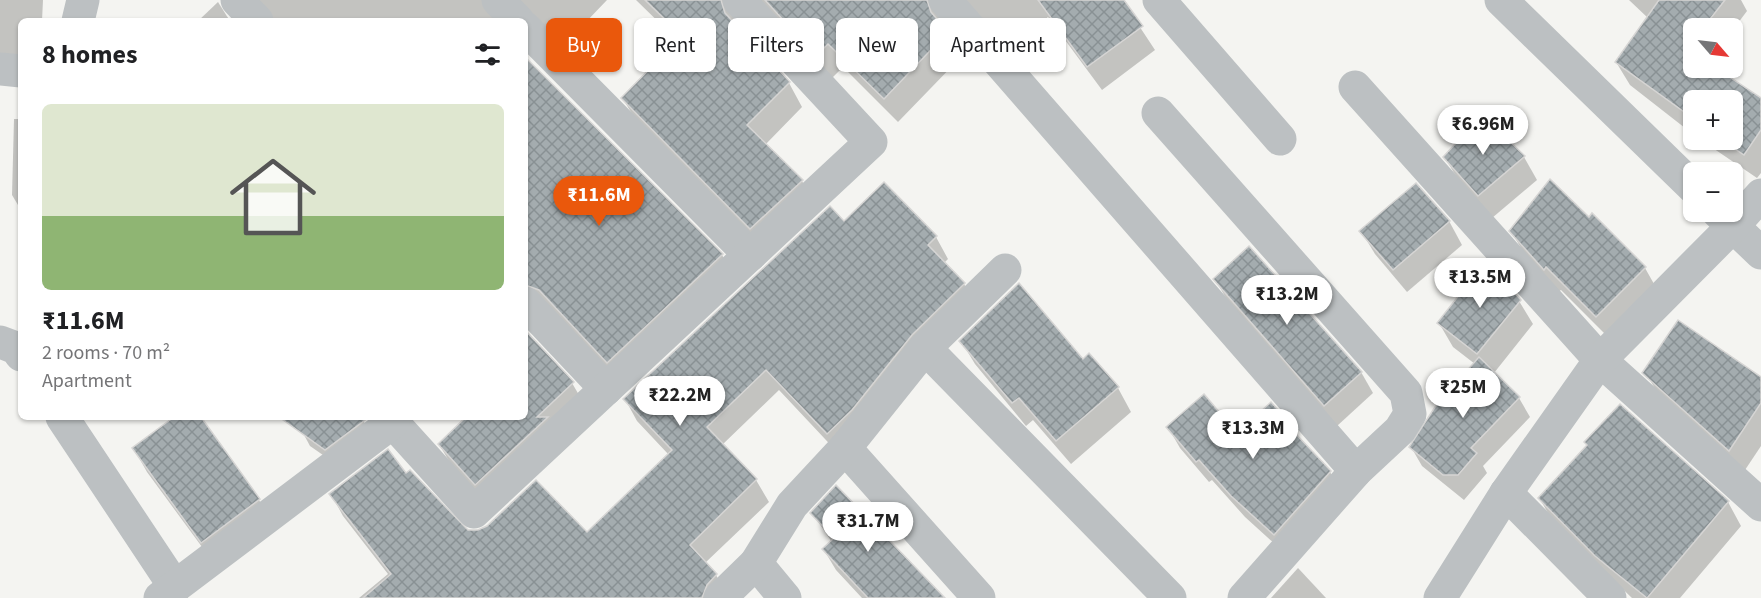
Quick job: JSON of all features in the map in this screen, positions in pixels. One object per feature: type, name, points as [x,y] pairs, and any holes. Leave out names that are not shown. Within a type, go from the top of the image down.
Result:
[{"type":"street","points":[[79,18],[83,0]]},
{"type":"street","points":[[237,0],[254,18]]},
{"type":"street","points":[[498,0],[515,18]]},
{"type":"street","points":[[64,420],[168,592],[390,420],[474,512],[871,142],[739,0]]},
{"type":"street","points":[[945,0],[1356,471]]},
{"type":"street","points":[[1159,0],[1280,139]]},
{"type":"street","points":[[1501,0],[1683,177]]},
{"type":"street","points":[[528,31],[750,255]]},
{"type":"street","points":[[0,69],[18,71]]},
{"type":"street","points":[[1355,87],[1600,360],[1761,505]]},
{"type":"street","points":[[1158,114],[1406,393],[1410,414],[1400,430],[1356,471],[1244,598]]},
{"type":"street","points":[[1743,207],[1761,195]]},
{"type":"street","points":[[1440,598],[1506,493],[1600,360],[1723,222]]},
{"type":"street","points":[[1729,222],[1761,253]]},
{"type":"street","points":[[720,598],[756,563],[792,505],[845,448],[925,348],[1005,270]]},
{"type":"street","points":[[528,306],[606,389]]},
{"type":"street","points":[[0,342],[18,351]]},
{"type":"street","points":[[925,348],[1170,598]]},
{"type":"street","points":[[845,448],[979,598]]},
{"type":"street","points":[[1506,493],[1610,598]]},
{"type":"street","points":[[756,563],[785,598]]},
{"type":"building","points":[[645,0],[721,0],[725,13],[730,18],[728,72],[781,72],[790,82],[747,125],[803,180],[750,229],[621,98],[647,72],[716,72],[716,18],[664,18]]},
{"type":"building","points":[[765,0],[927,0],[931,12],[936,18],[930,18],[930,51],[918,63],[918,18],[836,18],[836,52],[828,44],[824,48],[824,18],[781,18]]},
{"type":"building","points":[[1038,0],[1124,0],[1143,26],[1087,67],[1066,38],[1066,18],[1051,18]]},
{"type":"building","points":[[1659,0],[1725,0],[1711,18],[1683,18],[1683,78],[1731,78],[1761,98],[1761,130],[1744,155],[1737,150],[1743,150],[1743,90],[1683,90],[1683,111],[1615,62]]},
{"type":"building","points":[[528,60],[723,254],[607,363],[539,290],[528,286]]},
{"type":"building","points":[[857,72],[910,72],[884,99]]},
{"type":"building","points":[[1482,115],[1525,156],[1478,196],[1443,157]]},
{"type":"building","points":[[1550,179],[1589,217],[1592,213],[1646,267],[1596,317],[1546,267],[1544,270],[1509,231]]},
{"type":"building","points":[[884,182],[937,236],[928,245],[965,283],[912,335],[852,410],[827,434],[766,370],[707,427],[757,479],[690,545],[717,574],[707,585],[702,598],[363,598],[391,574],[329,494],[388,449],[406,473],[410,470],[468,530],[478,530],[487,526],[536,480],[587,532],[672,450],[623,399],[830,206],[844,221]]},
{"type":"building","points":[[1416,183],[1450,221],[1393,270],[1359,231]]},
{"type":"building","points":[[1249,246],[1362,372],[1324,406],[1213,279]]},
{"type":"building","points":[[1486,261],[1521,300],[1477,354],[1437,323]]},
{"type":"building","points":[[1019,283],[1083,359],[1089,353],[1119,387],[1056,441],[1019,398],[1012,403],[959,341]]},
{"type":"building","points":[[1678,320],[1761,377],[1761,403],[1729,451],[1642,373]]},
{"type":"building","points":[[528,333],[574,382],[537,417],[548,417],[475,485],[438,444],[463,420],[528,420]]},
{"type":"building","points":[[1479,357],[1520,397],[1471,448],[1477,453],[1458,475],[1443,475],[1409,447],[1435,407]]},
{"type":"building","points":[[1204,394],[1237,433],[1271,402],[1297,432],[1295,433],[1331,471],[1274,535],[1231,496],[1199,460],[1196,462],[1166,427]]},
{"type":"building","points":[[1620,404],[1729,501],[1647,598],[1595,556],[1538,498],[1587,445],[1584,442]]},
{"type":"building","points":[[170,420],[203,420],[260,499],[201,543],[132,448]]},
{"type":"building","points":[[283,420],[365,420],[325,450]]},
{"type":"building","points":[[836,485],[945,598],[868,598],[822,549],[834,538],[810,513]]}]
